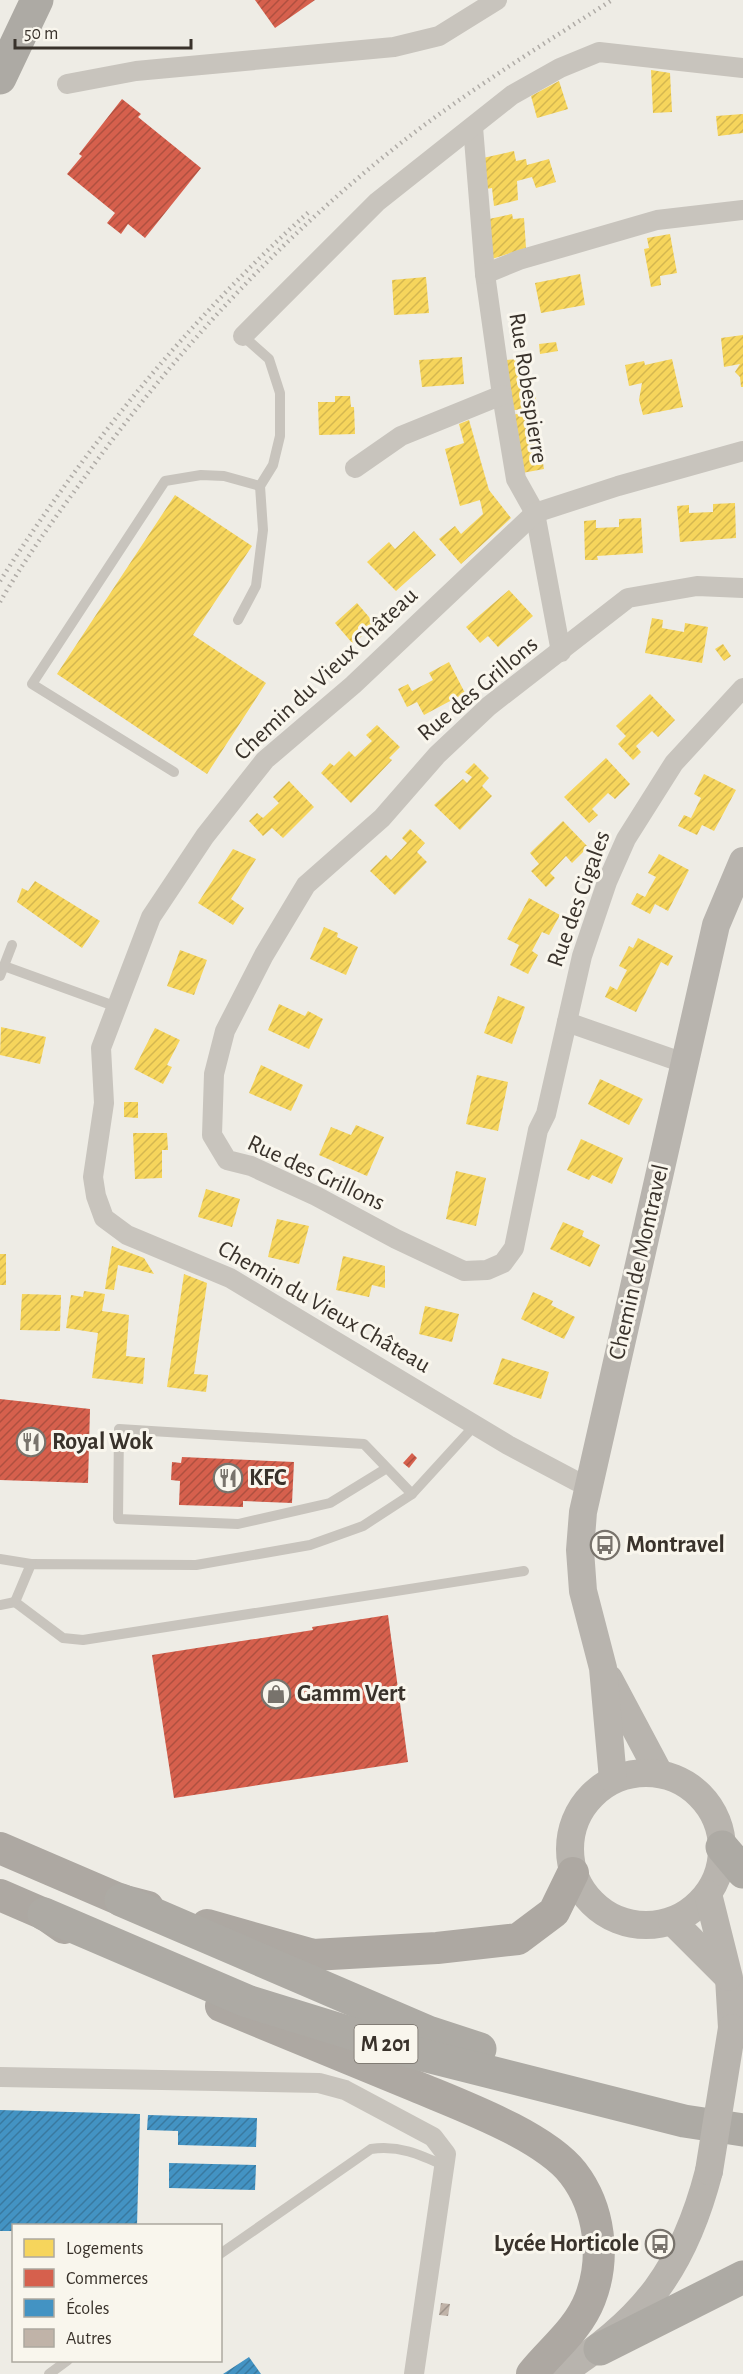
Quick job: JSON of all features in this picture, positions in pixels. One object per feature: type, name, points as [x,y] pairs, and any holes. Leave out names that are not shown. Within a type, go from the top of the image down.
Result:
[{"type":"highway","points":[[0,78],[37,0]]},
{"type":"highway","name":"M 201","points":[[121,1900],[428,2032],[548,2071],[695,2109],[743,2114]]},
{"type":"highway","name":"M 201","points":[[44,1914],[247,2001],[416,2053],[684,2121],[743,2130]]},
{"type":"highway","points":[[600,2349],[743,2277]]},
{"type":"main road","name":"M 201","points":[[0,1848],[121,1900]]},
{"type":"main road","points":[[121,1900],[313,1956],[426,1949],[518,1939],[554,1912],[573,1873]]},
{"type":"main road","name":"M 201","points":[[0,1895],[44,1914]]},
{"type":"main road","points":[[44,1914],[102,1956],[478,2113],[527,2138],[552,2154],[573,2172],[588,2197],[598,2232],[598,2267],[590,2299],[573,2330],[548,2354],[532,2374]]},
{"type":"street","points":[[67,84],[136,71],[394,47],[439,36],[497,0]]},
{"type":"street","points":[[243,336],[377,202],[512,95],[560,68],[599,52],[743,68]]},
{"type":"street","name":"Rue Robespierre","points":[[473,127],[485,274],[516,479],[535,513],[561,652]]},
{"type":"street","points":[[485,274],[519,260],[657,220],[743,210]]},
{"type":"street","points":[[355,468],[401,436],[502,395]]},
{"type":"street","name":"Chemin du Vieux Château","points":[[588,1484],[576,1481],[518,1450],[230,1278],[127,1235],[104,1218],[96,1196],[93,1177],[104,1103],[101,1048],[151,917],[205,836],[264,760],[353,685],[535,513],[618,486],[743,451]]},
{"type":"street","points":[[561,652],[628,598],[697,586],[743,588]]},
{"type":"street","name":"Rue des Grillons","points":[[561,652],[489,706],[437,755],[382,818],[306,885],[264,955],[225,1031],[214,1074],[212,1135],[227,1160],[251,1166],[316,1196],[396,1239],[465,1271],[487,1270],[503,1263],[514,1248],[538,1130],[546,1114],[567,1022]]},
{"type":"street","name":"Rue des Cigales","points":[[567,1022],[582,956],[607,882],[626,839],[674,763],[743,688]]},
{"type":"street","name":"Chemin de Montravel","points":[[614,1779],[603,1668],[583,1591],[580,1550],[588,1484],[716,926],[743,861]]},
{"type":"street","points":[[567,1022],[684,1063]]},
{"type":"street","name":"Chemin de Montravel","points":[[603,1668],[659,1773]]},
{"type":"street","points":[[636,1773],[659,1773],[684,1782],[704,1799],[717,1821],[733,1859],[719,1872],[708,1894],[692,1910],[672,1921],[648,1926],[624,1923],[609,1916],[584,1895],[573,1873],[569,1851],[571,1829],[580,1808],[595,1791],[614,1779],[636,1773]]},
{"type":"street","points":[[559,2374],[600,2349],[664,2283],[694,2225],[709,2171],[732,2028],[729,1978],[708,1894]]},
{"type":"street","points":[[672,1921],[729,1978]]},
{"type":"street","points":[[0,2076],[319,2083],[345,2090],[433,2137],[446,2154],[414,2374]]},
{"type":"lane","points":[[238,620],[256,586],[263,530],[260,486],[273,465],[280,436],[280,393],[268,359],[243,336]]},
{"type":"lane","points":[[174,772],[32,684],[165,482],[201,475],[224,476],[260,486]]},
{"type":"lane","points":[[12,945],[2,971],[117,1007]]},
{"type":"lane","points":[[0,1559],[31,1564],[196,1565],[310,1545],[363,1526],[412,1494],[476,1424]]},
{"type":"lane","points":[[387,1468],[330,1503],[238,1524],[117,1519],[119,1429],[364,1444],[412,1494]]},
{"type":"lane","points":[[15,1602],[31,1564]]},
{"type":"lane","points":[[0,1605],[15,1602],[63,1638],[83,1640],[524,1571]]},
{"type":"lane","points":[[222,2253],[371,2149],[389,2146],[411,2150],[445,2166]]},
{"type":"lane","points":[[49,2374],[67,2362]]},
{"type":"building: Logements","points":[[651,70],[670,73],[672,112],[653,113]]},
{"type":"building: Logements","points":[[559,81],[568,109],[537,118],[531,96]]},
{"type":"building: Logements","points":[[743,114],[743,133],[718,136],[716,116]]},
{"type":"building: Logements","points":[[514,151],[516,161],[526,159],[527,165],[549,159],[556,182],[536,188],[532,177],[517,181],[518,200],[494,206],[492,188],[486,189],[483,158]]},
{"type":"building: Logements","points":[[512,214],[513,219],[524,218],[526,248],[492,259],[489,219]]},
{"type":"building: Logements","points":[[670,234],[677,273],[660,276],[661,285],[651,287],[644,249],[649,248],[647,238]]},
{"type":"building: Logements","points":[[580,274],[585,305],[541,313],[535,283]]},
{"type":"building: Logements","points":[[426,277],[429,313],[394,315],[392,280]]},
{"type":"building: Logements","points":[[743,335],[743,387],[741,387],[740,377],[735,372],[740,364],[724,367],[721,338]]},
{"type":"building: Logements","points":[[556,342],[558,351],[540,354],[539,344]]},
{"type":"building: Logements","points":[[462,357],[464,384],[422,387],[419,360]]},
{"type":"building: Logements","points":[[520,359],[524,393],[535,392],[537,406],[510,411],[504,360]]},
{"type":"building: Logements","points":[[672,359],[683,407],[643,415],[639,400],[642,383],[629,386],[625,365],[644,361],[645,365]]},
{"type":"building: Logements","points":[[335,396],[350,396],[351,407],[354,407],[355,434],[319,435],[318,402],[335,402]]},
{"type":"building: Logements","points":[[534,411],[544,469],[522,473],[511,415]]},
{"type":"building: Logements","points":[[469,420],[489,490],[511,518],[461,564],[439,539],[455,526],[461,534],[483,514],[480,500],[460,506],[445,449],[464,443],[459,424]]},
{"type":"building: Logements","points":[[175,495],[252,546],[193,635],[266,683],[207,774],[57,674]]},
{"type":"building: Logements","points":[[735,503],[736,538],[680,542],[677,506],[689,505],[689,513],[713,512],[713,504]]},
{"type":"building: Logements","points":[[641,518],[643,553],[597,556],[598,560],[585,560],[584,521],[596,520],[596,528],[619,527],[619,519]]},
{"type":"building: Logements","points":[[414,531],[436,555],[396,591],[367,562],[389,542],[395,549]]},
{"type":"building: Logements","points":[[509,590],[533,616],[498,647],[488,636],[480,643],[466,627]]},
{"type":"building: Logements","points":[[357,603],[375,624],[353,644],[335,623]]},
{"type":"building: Logements","points":[[652,618],[663,620],[662,628],[684,632],[685,623],[708,627],[702,663],[645,653]]},
{"type":"building: Logements","points":[[723,644],[731,656],[724,661],[715,649]]},
{"type":"building: Logements","points":[[449,662],[465,693],[424,715],[417,702],[407,707],[398,689],[408,684],[412,691],[433,680],[429,673]]},
{"type":"building: Logements","points":[[650,694],[675,720],[658,737],[652,731],[636,746],[641,752],[633,760],[618,744],[626,736],[616,726]]},
{"type":"building: Logements","points":[[377,725],[400,747],[389,758],[392,760],[351,803],[321,773],[330,763],[334,766],[349,751],[355,757],[372,741],[366,735]]},
{"type":"building: Logements","points":[[606,758],[630,784],[615,799],[608,793],[592,809],[598,815],[589,823],[564,797]]},
{"type":"building: Logements","points":[[474,763],[489,778],[482,786],[492,796],[460,830],[434,805],[463,779],[467,783],[472,777],[465,772]]},
{"type":"building: Logements","points":[[704,774],[736,790],[714,831],[702,825],[697,835],[678,826],[684,815],[691,818],[701,798],[694,794]]},
{"type":"building: Logements","points":[[289,781],[314,807],[283,838],[272,828],[263,836],[249,821],[257,813],[263,818],[279,803],[273,797]]},
{"type":"building: Logements","points":[[563,821],[588,847],[572,863],[566,856],[550,873],[555,878],[546,887],[531,871],[539,864],[530,853]]},
{"type":"building: Logements","points":[[410,829],[425,843],[417,852],[427,862],[395,895],[370,871],[386,855],[391,860],[407,843],[402,838]]},
{"type":"building: Logements","points":[[233,849],[256,859],[231,899],[244,908],[233,925],[198,903]]},
{"type":"building: Logements","points":[[659,854],[689,870],[668,911],[655,904],[650,914],[631,904],[637,893],[645,897],[656,877],[648,873]]},
{"type":"building: Logements","points":[[35,881],[100,921],[82,948],[17,902],[22,888],[28,891]]},
{"type":"building: Logements","points":[[529,898],[560,915],[549,935],[542,932],[532,951],[538,955],[528,974],[510,965],[519,945],[507,939]]},
{"type":"building: Logements","points":[[324,927],[338,933],[337,937],[358,947],[346,975],[310,959]]},
{"type":"building: Logements","points":[[638,938],[673,956],[668,966],[661,962],[636,1012],[605,997],[610,986],[617,990],[627,970],[619,966],[629,946],[633,948]]},
{"type":"building: Logements","points":[[180,950],[207,960],[194,995],[167,986]]},
{"type":"building: Logements","points":[[498,996],[525,1007],[512,1044],[484,1033]]},
{"type":"building: Logements","points":[[279,1004],[305,1016],[308,1011],[323,1019],[309,1049],[268,1030]]},
{"type":"building: Logements","points":[[1,1027],[46,1037],[40,1064],[0,1055]]},
{"type":"building: Logements","points":[[155,1028],[180,1040],[167,1065],[172,1067],[163,1084],[134,1069]]},
{"type":"building: Logements","points":[[261,1065],[303,1085],[291,1111],[249,1093]]},
{"type":"building: Logements","points":[[477,1075],[508,1082],[498,1131],[466,1124]]},
{"type":"building: Logements","points":[[600,1079],[643,1099],[629,1125],[588,1104]]},
{"type":"building: Logements","points":[[124,1102],[138,1102],[138,1118],[124,1117]]},
{"type":"building: Logements","points":[[356,1125],[384,1137],[367,1176],[319,1155],[331,1127],[351,1135]]},
{"type":"building: Logements","points":[[133,1133],[167,1133],[168,1150],[162,1150],[162,1178],[135,1179]]},
{"type":"building: Logements","points":[[581,1139],[623,1158],[612,1184],[592,1175],[589,1180],[567,1170]]},
{"type":"building: Logements","points":[[456,1171],[486,1178],[476,1226],[446,1219]]},
{"type":"building: Logements","points":[[206,1189],[240,1199],[232,1227],[198,1217]]},
{"type":"building: Logements","points":[[277,1219],[309,1226],[299,1264],[268,1257]]},
{"type":"building: Logements","points":[[563,1222],[584,1231],[582,1236],[600,1245],[590,1267],[550,1249]]},
{"type":"building: Logements","points":[[112,1246],[144,1258],[154,1274],[118,1265],[114,1290],[105,1289]]},
{"type":"building: Logements","points":[[0,1254],[6,1254],[6,1285],[0,1285]]},
{"type":"building: Logements","points":[[343,1256],[385,1266],[385,1288],[372,1285],[369,1297],[336,1290]]},
{"type":"building: Logements","points":[[184,1274],[207,1283],[194,1374],[208,1375],[206,1392],[167,1387]]},
{"type":"building: Logements","points":[[84,1291],[105,1294],[102,1311],[129,1315],[126,1356],[145,1358],[143,1384],[92,1378],[98,1333],[66,1328],[71,1295],[83,1297]]},
{"type":"building: Logements","points":[[533,1292],[553,1301],[551,1305],[575,1317],[564,1339],[521,1319]]},
{"type":"building: Logements","points":[[22,1294],[61,1295],[60,1331],[20,1330]]},
{"type":"building: Logements","points":[[425,1306],[459,1314],[452,1342],[419,1334]]},
{"type":"building: Logements","points":[[502,1358],[549,1372],[541,1399],[493,1384]]},
{"type":"building: Commerces","points":[[255,0],[315,0],[275,28]]},
{"type":"building: Commerces","points":[[122,99],[141,114],[138,117],[201,168],[145,238],[128,224],[121,234],[107,223],[115,213],[67,174],[82,156],[79,154]]},
{"type":"building: Commerces","points":[[0,1399],[90,1409],[88,1483],[0,1480]]},
{"type":"building: Commerces","points":[[412,1453],[417,1458],[409,1468],[403,1463]]},
{"type":"building: Commerces","points":[[182,1457],[294,1462],[292,1503],[243,1501],[243,1507],[179,1505],[180,1481],[171,1480],[172,1462],[181,1463]]},
{"type":"building: Commerces","points":[[388,1615],[408,1762],[174,1798],[152,1655],[313,1630],[312,1627]]},
{"type":"building: Écoles","points":[[0,2110],[140,2114],[137,2224],[12,2224],[12,2231],[0,2231]]},
{"type":"building: Écoles","points":[[148,2115],[257,2118],[256,2147],[178,2145],[178,2131],[147,2130]]},
{"type":"building: Écoles","points":[[169,2163],[256,2165],[255,2190],[169,2188]]},
{"type":"building: Écoles","points":[[249,2357],[261,2374],[223,2374]]},
{"type":"building: Autres","points":[[441,2303],[450,2304],[448,2316],[439,2315]]},
{"type":"railway","points":[[0,602],[28,557],[116,435],[195,339],[281,248],[327,205],[423,126],[493,77],[612,0]]},
{"type":"railway","points":[[0,581],[68,481],[143,385],[224,294],[311,210]]},
{"type":"place","name":"Royal Wok","points":[[31,1442]]},
{"type":"place","name":"KFC","points":[[228,1478]]},
{"type":"place","name":"Montravel","points":[[605,1545]]},
{"type":"place","name":"Gamm Vert","points":[[276,1694]]},
{"type":"place","name":"Lycée Horticole","points":[[660,2244]]}]
